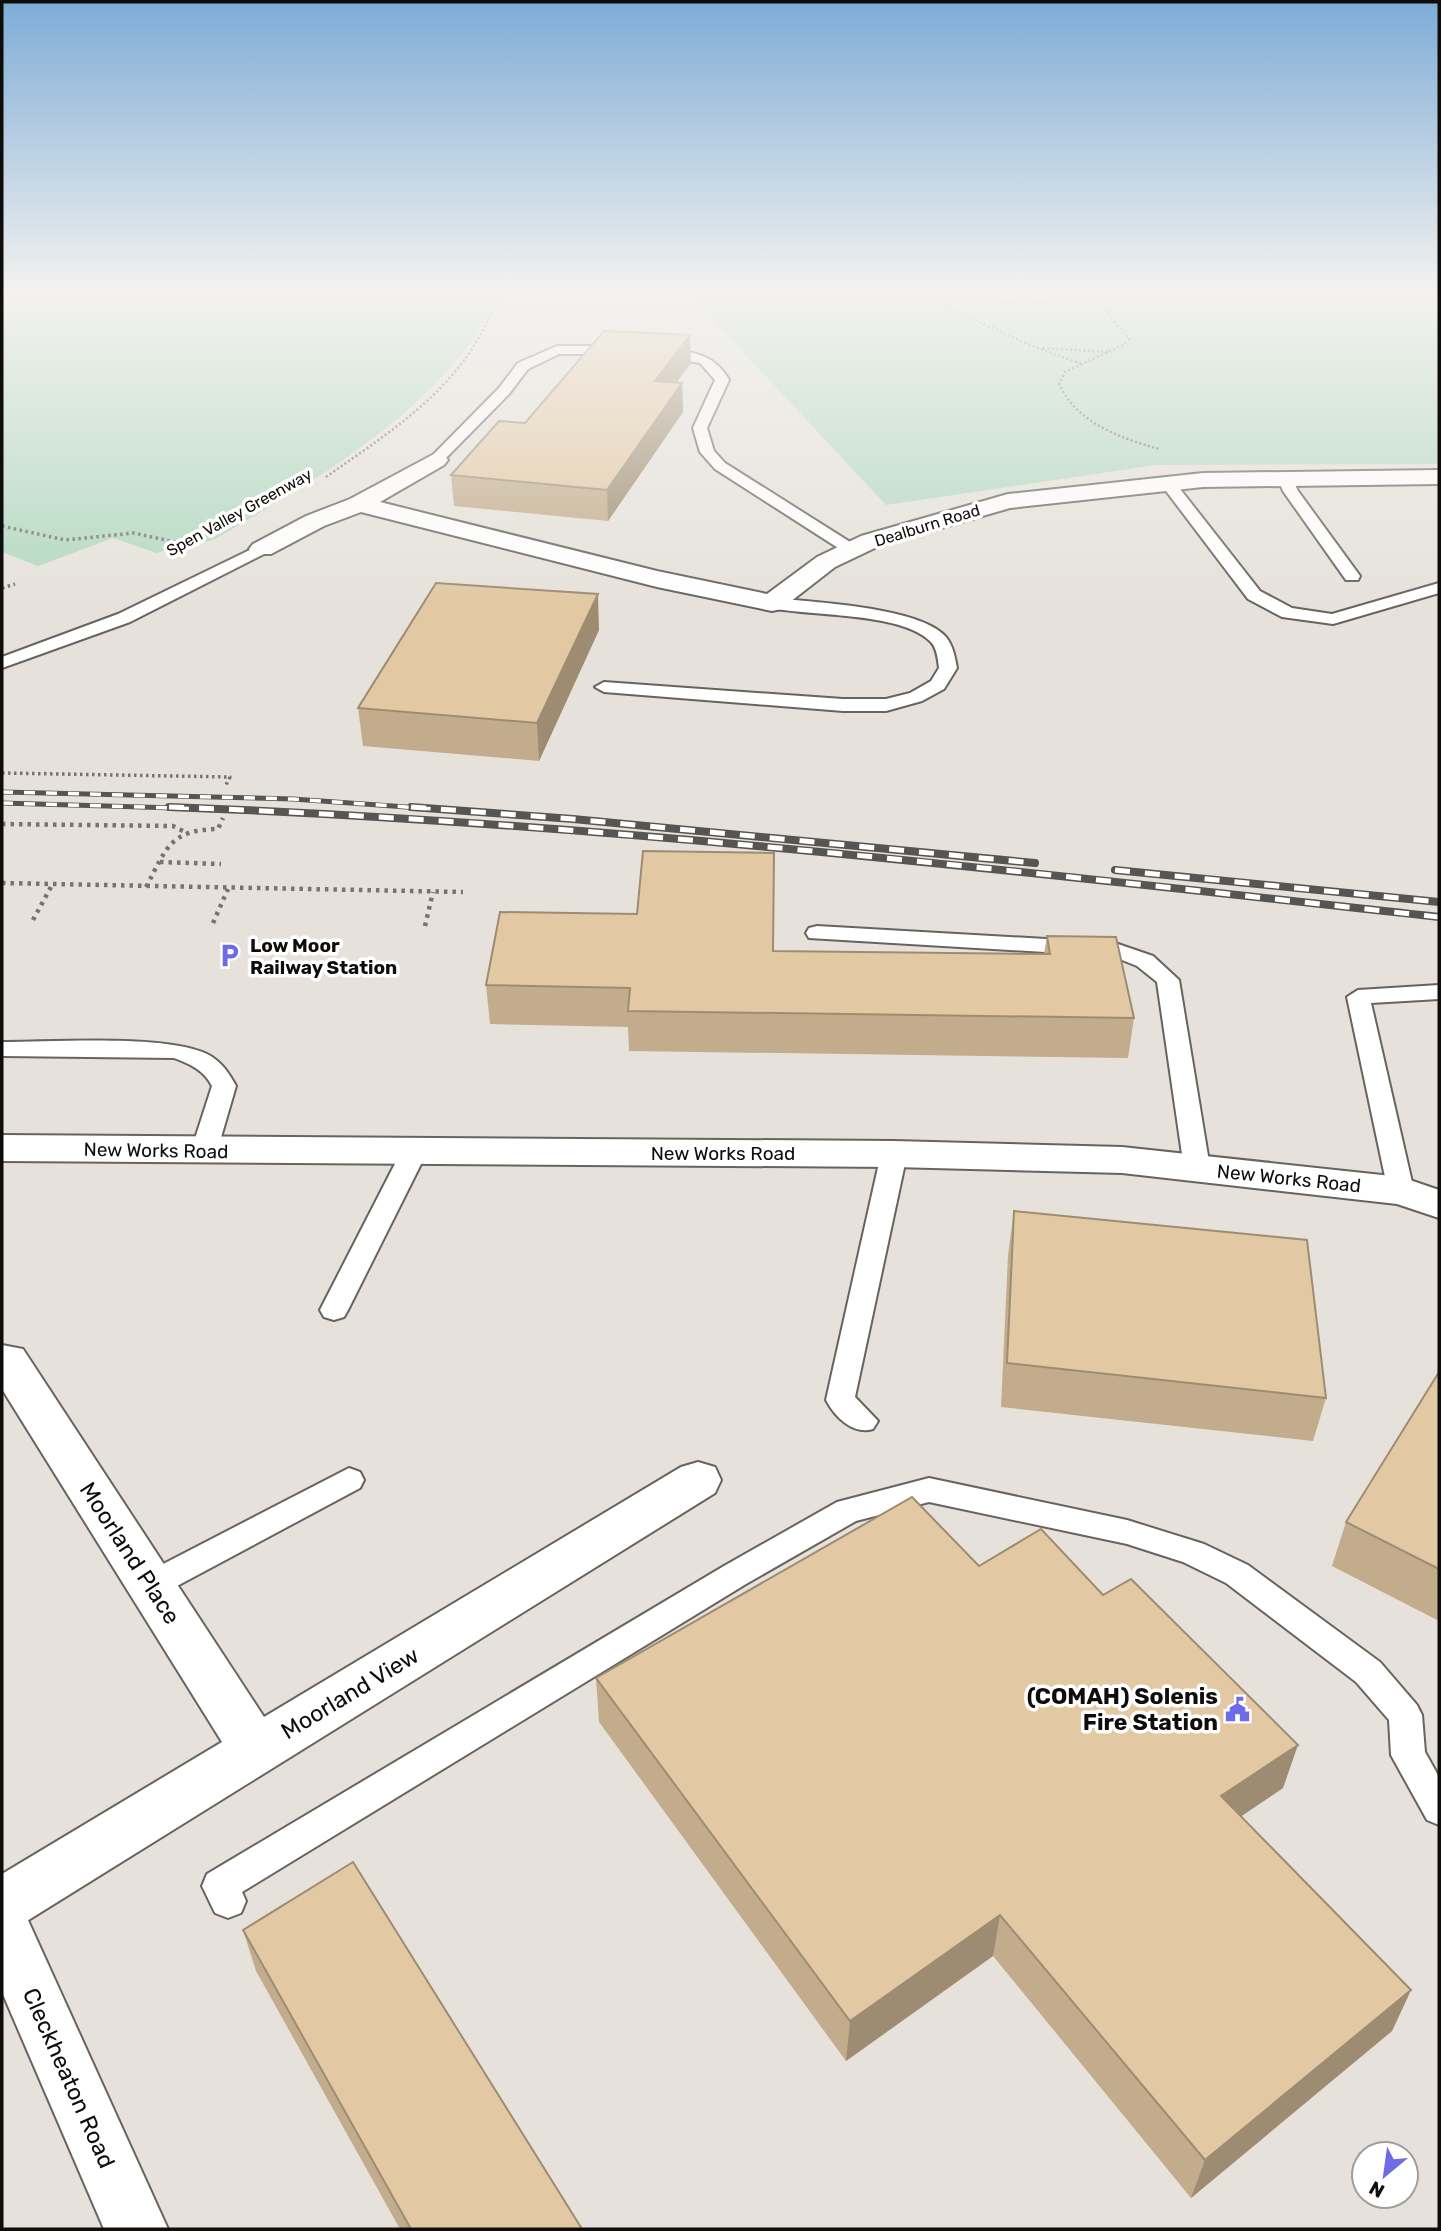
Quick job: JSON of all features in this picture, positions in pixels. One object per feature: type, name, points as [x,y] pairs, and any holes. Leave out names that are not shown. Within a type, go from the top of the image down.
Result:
[{"type":"street","points":[[262,549],[315,521],[359,505],[436,460]]},
{"type":"street","name":"Dealburn Road","points":[[772,603],[826,562],[852,550],[899,530],[1008,501],[1168,483],[1439,477]]},
{"type":"street","points":[[359,505],[657,579],[772,603]]},
{"type":"street","name":"New Works Road","points":[[2,1148],[894,1154],[1122,1160],[1401,1191],[1439,1205]]},
{"type":"street","name":"Moorland Place","points":[[2,1361],[7,1361],[256,1750]]},
{"type":"street","name":"Moorland View","points":[[2,1905],[698,1480]]},
{"type":"street","name":"Cleckheaton Road","points":[[2,1926],[136,2229]]},
{"type":"lane","points":[[436,460],[497,398]]},
{"type":"lane","points":[[714,398],[700,428],[707,452],[720,466],[852,550]]},
{"type":"lane","points":[[1286,479],[1291,491],[1352,576]]},
{"type":"lane","points":[[1168,483],[1254,595],[1289,613],[1333,619],[1439,588]]},
{"type":"lane","points":[[2,663],[124,618],[262,549]]},
{"type":"lane","points":[[604,687],[843,705],[886,705],[916,697],[938,685],[948,668],[944,650],[937,637],[918,627],[880,617],[772,603]]},
{"type":"lane","points":[[817,933],[1115,950],[1144,961],[1168,980],[1197,1168]]},
{"type":"lane","points":[[1401,1191],[1359,997],[1439,992]]},
{"type":"lane","points":[[2,1049],[177,1051],[204,1060],[217,1072],[224,1086],[204,1151]]},
{"type":"lane","points":[[334,1310],[414,1152]]},
{"type":"lane","points":[[863,1421],[840,1400],[894,1154]]},
{"type":"lane","points":[[151,1585],[349,1480]]},
{"type":"lane","points":[[228,1901],[220,1886],[735,1575],[848,1511],[929,1490],[1126,1532],[1193,1553],[1237,1574],[1368,1672],[1405,1714],[1408,1755],[1439,1809]]},
{"type":"path","name":"Spen Valley Greenway","points":[[319,481],[428,398]]},
{"type":"path","points":[[1066,398],[1121,438],[1169,451]]},
{"type":"path","points":[[2,526],[65,540],[134,533],[204,549]]},
{"type":"path","points":[[2,588],[15,584]]},
{"type":"path","points":[[2,773],[230,776],[225,787]]},
{"type":"path","points":[[2,824],[173,826],[183,831],[218,829],[223,818]]},
{"type":"path","points":[[146,887],[173,838],[183,831]]},
{"type":"path","points":[[160,863],[221,864]]},
{"type":"path","points":[[2,883],[463,892]]},
{"type":"path","points":[[33,920],[51,885]]},
{"type":"path","points":[[213,923],[228,889]]},
{"type":"path","points":[[425,926],[433,891]]},
{"type":"green space","points":[[2,398],[420,398],[375,437],[336,465],[215,539],[202,543],[188,542],[157,553],[113,538],[38,566],[2,552]]},
{"type":"green space","points":[[786,398],[1439,398],[1439,464],[1156,465],[886,505]]},
{"type":"building","points":[[546,398],[671,398],[607,490],[451,475],[499,421],[525,423]]},
{"type":"building","points":[[436,583],[598,594],[537,723],[358,708]]},
{"type":"building","points":[[643,851],[774,853],[773,951],[1050,954],[1047,936],[1116,937],[1134,1018],[628,1011],[630,988],[486,985],[500,912],[637,914]]},
{"type":"building","points":[[1014,1211],[1307,1240],[1326,1398],[1007,1363]]},
{"type":"building","points":[[1439,1372],[1439,1569],[1346,1522]]},
{"type":"building","points":[[912,1497],[979,1566],[1041,1529],[1103,1595],[1131,1579],[1298,1745],[1221,1796],[1411,1990],[1205,2160],[1000,1915],[850,2021],[596,1678]]},
{"type":"building","points":[[353,1862],[582,2229],[411,2229],[243,1930]]},
{"type":"railway","points":[[2,792],[293,799],[435,809]]},
{"type":"railway","points":[[2,803],[210,809]]},
{"type":"railway","points":[[169,807],[328,814],[646,836],[964,866],[1439,917]]},
{"type":"railway","points":[[411,807],[573,819],[1035,863]]},
{"type":"railway","points":[[1115,870],[1439,902]]},
{"type":"place","name":"Low Moor Railway Station","points":[[230,956]]},
{"type":"place","name":"(COMAH) Solenis Fire Station","points":[[1238,1709]]}]
